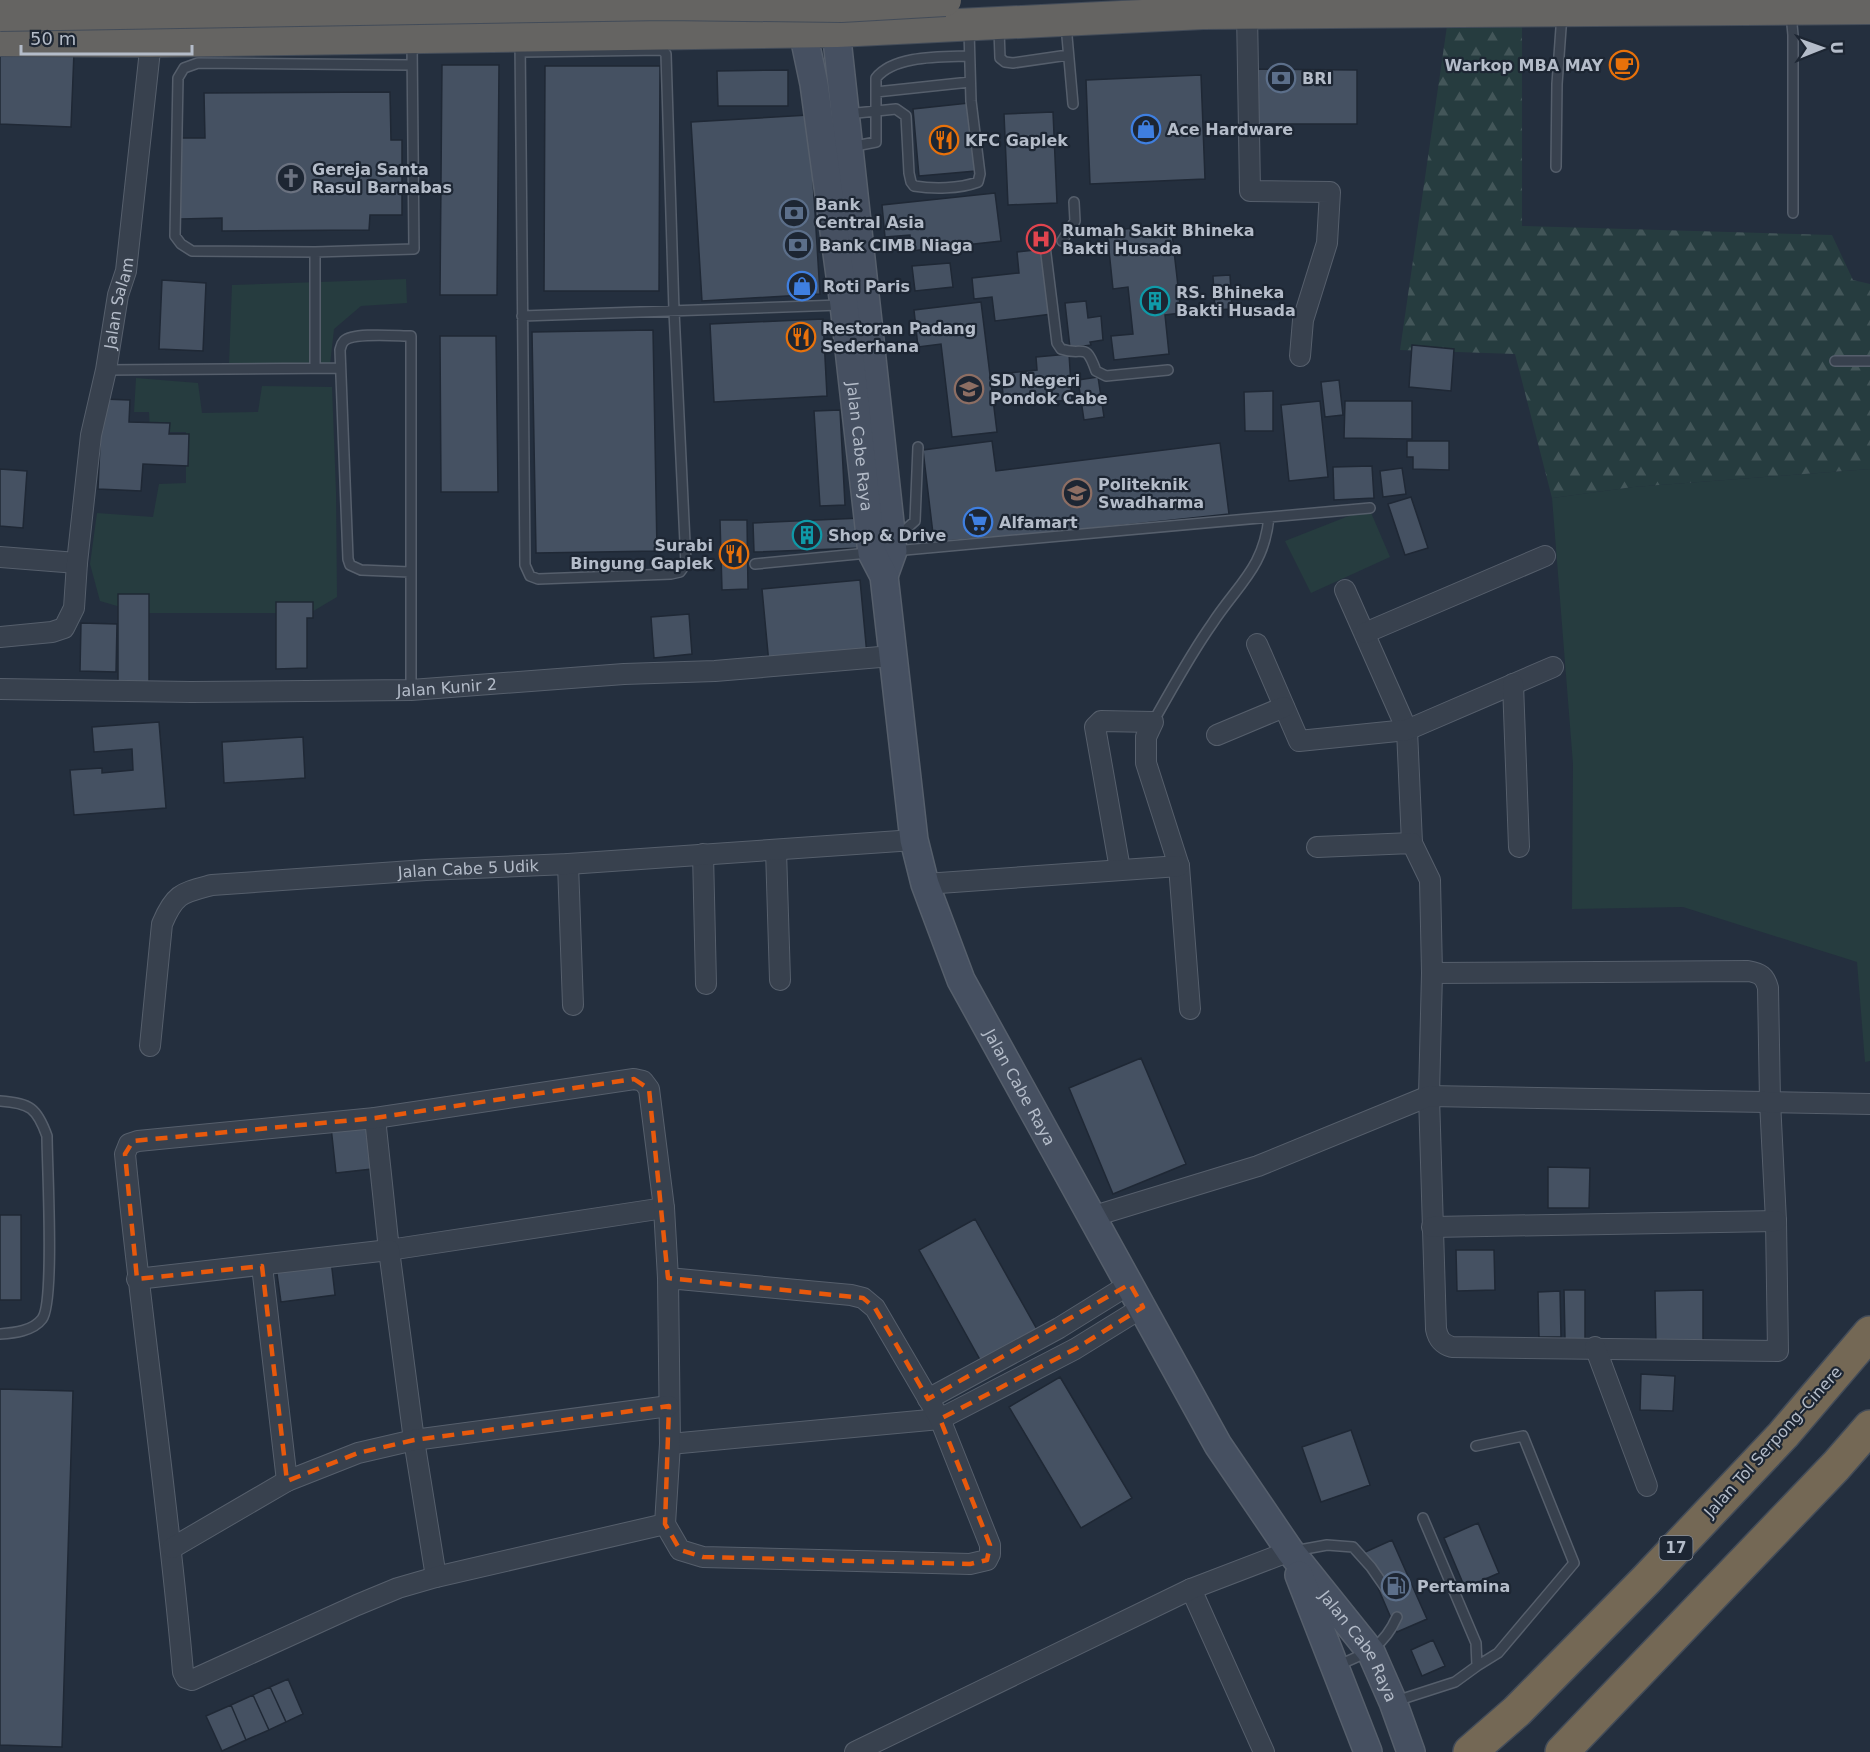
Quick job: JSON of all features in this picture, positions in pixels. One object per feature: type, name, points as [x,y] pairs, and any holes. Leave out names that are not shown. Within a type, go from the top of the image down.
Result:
[{"type":"highway","points":[[728,34],[737,10],[737,0]]},
{"type":"highway","points":[[885,0],[885,8],[890,18],[900,28]]},
{"type":"highway","points":[[0,15],[665,4],[841,6],[945,0]]},
{"type":"highway","points":[[0,40],[151,41],[412,51],[728,34],[1247,12],[1562,12],[1870,8]]},
{"type":"highway","name":"Jalan Tol Serpong–Cinere","points":[[1470,1752],[1517,1712],[1646,1580],[1783,1435],[1870,1334]]},
{"type":"highway","points":[[1562,1752],[1836,1467],[1870,1427]]},
{"type":"main road","name":"Jalan Cabe Raya","points":[[797,0],[814,84],[857,267],[844,305],[885,555]]},
{"type":"main road","name":"Jalan Cabe Raya","points":[[832,0],[846,114],[857,267],[885,555],[892,656],[914,840],[925,884],[961,980],[1218,1445],[1290,1551],[1371,1652],[1393,1701],[1411,1751]]},
{"type":"main road","name":"Jalan Cabe Raya","points":[[1290,1551],[1368,1752]]},
{"type":"street","points":[[1247,12],[1250,191],[1330,192],[1327,243],[1303,320],[1300,356]]},
{"type":"street","name":"Jalan Salam","points":[[0,637],[52,632],[64,628],[74,608],[91,435],[106,370],[118,295],[126,271],[151,41]]},
{"type":"street","points":[[1365,633],[1545,556]]},
{"type":"street","points":[[0,557],[77,563]]},
{"type":"street","points":[[1345,590],[1407,730],[1412,843],[1430,880],[1432,973],[1429,1096],[1436,1329],[1440,1341],[1445,1345],[1778,1351],[1776,1221],[1766,978],[1760,973],[1736,971],[1432,973]]},
{"type":"street","points":[[1257,644],[1299,741],[1407,730],[1553,667]]},
{"type":"street","name":"Jalan Kunir 2","points":[[0,689],[191,692],[411,690],[624,674],[715,671],[892,656]]},
{"type":"street","points":[[1513,684],[1519,847]]},
{"type":"street","points":[[1217,735],[1284,707]]},
{"type":"street","points":[[1120,869],[1095,727],[1101,721],[1153,722],[1146,737],[1146,763],[1179,866],[1190,1009]]},
{"type":"street","name":"Jalan Cabe 5 Udik","points":[[150,1046],[162,924],[168,909],[181,893],[212,885],[426,870],[568,864],[914,840]]},
{"type":"street","points":[[1317,847],[1412,843]]},
{"type":"street","points":[[776,850],[780,980]]},
{"type":"street","points":[[704,854],[706,984]]},
{"type":"street","points":[[568,864],[573,1005]]},
{"type":"street","points":[[925,884],[1179,866]]},
{"type":"street","points":[[664,1524],[436,1577],[398,1588],[192,1680],[186,1678],[183,1672],[172,1548],[137,1279],[125,1154],[129,1144],[138,1141],[375,1118],[634,1079],[643,1081],[649,1089],[664,1208],[668,1278],[670,1444],[664,1524],[680,1550],[703,1557],[970,1564],[987,1560],[990,1545],[940,1419],[875,1308],[863,1298],[851,1295],[668,1278]]},
{"type":"street","points":[[1091,1217],[1258,1167],[1429,1096],[1870,1104]]},
{"type":"street","points":[[375,1118],[389,1251],[414,1440],[436,1577]]},
{"type":"street","points":[[137,1279],[389,1251],[664,1208]]},
{"type":"street","points":[[1432,1227],[1776,1221]]},
{"type":"street","points":[[262,1266],[287,1481]]},
{"type":"street","points":[[928,1399],[1059,1328],[1130,1284]]},
{"type":"street","points":[[670,1444],[940,1419],[1075,1349],[1143,1307]]},
{"type":"street","points":[[1595,1347],[1647,1486]]},
{"type":"street","points":[[172,1548],[287,1481],[358,1453],[414,1440],[669,1406]]},
{"type":"street","points":[[855,1752],[1191,1588],[1290,1551]]},
{"type":"street","points":[[1191,1588],[1264,1752]]},
{"type":"lane","points":[[1791,8],[1793,213]]},
{"type":"lane","points":[[1556,167],[1557,84],[1562,12]]},
{"type":"lane","points":[[1065,20],[1072,104]]},
{"type":"lane","points":[[984,24],[1000,58],[1005,62],[1013,63],[1068,55]]},
{"type":"lane","points":[[846,114],[897,109],[906,116],[909,173],[914,186],[924,188],[968,186],[978,182],[980,174],[969,56],[984,24]]},
{"type":"lane","points":[[520,44],[662,50],[665,52],[686,564],[680,572],[538,579],[530,576],[525,566],[520,44]]},
{"type":"lane","points":[[412,51],[414,249],[315,252],[192,251],[181,244],[175,236],[178,78],[184,68],[198,63],[412,51]]},
{"type":"lane","points":[[849,147],[876,142],[876,78],[882,70],[893,64],[969,56]]},
{"type":"lane","points":[[876,92],[970,82]]},
{"type":"lane","points":[[1062,242],[1075,221],[1074,202]]},
{"type":"lane","points":[[1045,246],[1057,343],[1061,349],[1087,352],[1091,356],[1096,371],[1106,376],[1167,370]]},
{"type":"lane","points":[[315,252],[315,368]]},
{"type":"lane","points":[[522,316],[844,305]]},
{"type":"lane","points":[[410,572],[361,570],[350,565],[348,559],[340,368],[340,350],[346,339],[411,336],[411,690]]},
{"type":"lane","points":[[1834,361],[1870,361]]},
{"type":"lane","points":[[106,370],[340,368]]},
{"type":"lane","points":[[885,555],[915,521],[918,447]]},
{"type":"lane","points":[[756,564],[885,555],[1370,508]]},
{"type":"lane","points":[[1153,722],[1213,622],[1249,576],[1261,555],[1267,537],[1269,517]]},
{"type":"lane","points":[[0,1101],[19,1102],[34,1110],[40,1117],[46,1136],[50,1291],[44,1318],[33,1327],[0,1334]]},
{"type":"lane","points":[[1393,1701],[1455,1682],[1498,1653],[1574,1563],[1523,1436],[1476,1446]]},
{"type":"lane","points":[[1423,1518],[1476,1643],[1477,1666]]},
{"type":"lane","points":[[1290,1551],[1327,1545],[1353,1547],[1371,1567],[1386,1590]]},
{"type":"lane","points":[[1334,1667],[1371,1652],[1391,1631],[1397,1617]]},
{"type":"highlighted area","points":[[634,1079],[649,1089],[668,1278],[863,1298],[875,1308],[928,1399],[1130,1284],[1143,1307],[1075,1349],[940,1419],[990,1545],[987,1560],[970,1564],[703,1557],[680,1550],[665,1524],[669,1406],[414,1440],[358,1453],[287,1481],[262,1266],[137,1279],[125,1154],[133,1141],[375,1118]]},
{"type":"green space","points":[[1522,21],[1522,226],[1832,235],[1853,280],[1870,284],[1870,469],[1633,487],[1552,498],[1515,354],[1400,350],[1447,26]]},
{"type":"green space","points":[[406,279],[407,303],[361,306],[334,329],[330,365],[229,365],[232,285]]},
{"type":"green space","points":[[136,378],[198,383],[202,413],[258,412],[262,386],[332,387],[337,597],[310,613],[141,613],[100,601],[90,564],[97,513],[153,517],[159,484],[186,483],[186,432],[150,432],[149,412],[134,412]]},
{"type":"green space","points":[[1870,469],[1870,1061],[1865,1062],[1857,962],[1683,907],[1572,909],[1573,764],[1552,498],[1633,487]]},
{"type":"green space","points":[[1369,508],[1390,557],[1311,593],[1285,541]]},
{"type":"building","points":[[0,49],[74,52],[71,127],[0,124]]},
{"type":"building","points":[[442,65],[499,65],[497,295],[440,295]]},
{"type":"building","points":[[545,66],[660,66],[659,291],[544,291]]},
{"type":"building","points":[[1251,69],[1357,70],[1357,124],[1251,124]]},
{"type":"building","points":[[788,70],[788,106],[718,106],[717,71]]},
{"type":"building","name":"Ace Hardware","points":[[1201,75],[1205,179],[1090,184],[1086,80]]},
{"type":"building","name":"Gereja Santa Rasul Barnabas","points":[[390,92],[391,140],[402,140],[402,215],[370,215],[369,230],[222,231],[222,218],[180,219],[180,138],[205,138],[204,93]]},
{"type":"building","name":"KFC Gaplek","points":[[969,103],[976,171],[919,176],[913,109]]},
{"type":"building","points":[[1053,112],[1057,203],[1008,205],[1004,114]]},
{"type":"building","points":[[809,115],[820,294],[702,301],[691,122]]},
{"type":"building","points":[[995,193],[1001,241],[911,251],[910,235],[885,237],[882,205]]},
{"type":"building","name":"RS. Bhineka Bakti Husada","points":[[1171,224],[1181,313],[1165,315],[1169,354],[1114,360],[1111,336],[1133,334],[1128,287],[1113,289],[1107,231]]},
{"type":"building","points":[[1044,249],[1052,314],[995,321],[992,297],[974,299],[972,278],[1019,273],[1017,252]]},
{"type":"building","points":[[950,263],[953,287],[915,291],[912,266]]},
{"type":"building","points":[[1230,275],[1232,309],[1215,310],[1213,276]]},
{"type":"building","points":[[162,280],[206,283],[203,351],[159,349]]},
{"type":"building","points":[[1086,301],[1088,318],[1101,316],[1103,340],[1090,342],[1091,345],[1070,348],[1065,303]]},
{"type":"building","name":"SD Negeri Pondok Cabe","points":[[981,302],[997,432],[952,437],[941,344],[918,347],[914,310]]},
{"type":"building","points":[[823,319],[827,396],[714,402],[710,324]]},
{"type":"building","points":[[653,330],[657,551],[536,553],[532,332]]},
{"type":"building","points":[[440,336],[496,336],[498,492],[441,492]]},
{"type":"building","points":[[1412,345],[1454,349],[1451,391],[1409,387]]},
{"type":"building","points":[[1069,354],[1072,400],[1004,405],[1001,374],[1037,370],[1036,357]]},
{"type":"building","points":[[1098,377],[1104,417],[1084,420],[1078,380]]},
{"type":"building","points":[[1339,380],[1343,415],[1325,417],[1321,382]]},
{"type":"building","points":[[1273,391],[1273,431],[1245,431],[1244,392]]},
{"type":"building","points":[[102,399],[130,400],[129,422],[170,423],[169,434],[189,434],[188,466],[143,464],[141,491],[98,489]]},
{"type":"building","points":[[1320,401],[1328,477],[1289,481],[1281,405]]},
{"type":"building","points":[[1345,401],[1412,401],[1412,439],[1344,438]]},
{"type":"building","points":[[840,410],[845,505],[820,506],[814,411]]},
{"type":"building","name":"Politeknik Swadharma","points":[[992,441],[996,471],[1220,443],[1229,514],[1060,532],[934,542],[923,450]]},
{"type":"building","points":[[1407,441],[1449,441],[1449,470],[1413,469],[1413,457],[1407,457]]},
{"type":"building","points":[[1372,466],[1374,498],[1334,500],[1333,467]]},
{"type":"building","points":[[1402,468],[1406,494],[1383,497],[1380,471]]},
{"type":"building","points":[[0,469],[27,471],[23,528],[0,526]]},
{"type":"building","points":[[1411,497],[1428,548],[1405,555],[1388,504]]},
{"type":"building","name":"Shop & Drive","points":[[861,518],[861,548],[754,552],[753,523]]},
{"type":"building","name":"Surabi Bingung Gaplek","points":[[720,520],[747,520],[748,589],[722,590]]},
{"type":"building","points":[[860,580],[867,655],[769,664],[762,589]]},
{"type":"building","points":[[118,594],[149,594],[149,682],[118,682]]},
{"type":"building","points":[[276,602],[313,602],[313,618],[307,618],[307,668],[276,669]]},
{"type":"building","points":[[689,614],[692,654],[654,658],[651,617]]},
{"type":"building","points":[[81,623],[117,624],[116,672],[80,671]]},
{"type":"building","points":[[159,722],[166,808],[74,815],[70,770],[102,768],[102,773],[133,770],[132,749],[94,752],[92,727]]},
{"type":"building","points":[[303,737],[305,778],[224,783],[222,742]]},
{"type":"building","points":[[1141,1058],[1186,1164],[1113,1194],[1069,1088]]},
{"type":"building","points":[[366,1122],[372,1169],[336,1173],[331,1127]]},
{"type":"building","points":[[1548,1167],[1590,1168],[1589,1208],[1548,1208]]},
{"type":"building","points":[[0,1215],[21,1215],[21,1300],[0,1300]]},
{"type":"building","points":[[975,1219],[1039,1333],[983,1365],[919,1250]]},
{"type":"building","points":[[1456,1250],[1494,1250],[1495,1290],[1457,1291]]},
{"type":"building","points":[[331,1260],[335,1295],[281,1302],[276,1267]]},
{"type":"building","points":[[1564,1290],[1585,1290],[1585,1339],[1565,1339]]},
{"type":"building","points":[[1703,1290],[1703,1344],[1656,1344],[1655,1291]]},
{"type":"building","points":[[1560,1291],[1561,1337],[1539,1337],[1538,1292]]},
{"type":"building","points":[[1641,1374],[1675,1376],[1673,1411],[1640,1410]]},
{"type":"building","points":[[1060,1377],[1132,1498],[1081,1528],[1009,1407]]},
{"type":"building","points":[[0,1389],[73,1391],[62,1747],[0,1745]]},
{"type":"building","points":[[1351,1430],[1370,1485],[1321,1502],[1302,1447]]},
{"type":"building","points":[[1478,1523],[1499,1573],[1465,1588],[1444,1538]]},
{"type":"building","points":[[1392,1540],[1427,1619],[1397,1632],[1363,1553]]},
{"type":"building","points":[[1433,1640],[1445,1666],[1422,1676],[1411,1650]]},
{"type":"building","points":[[288,1679],[303,1714],[286,1722],[270,1687]]},
{"type":"building","points":[[270,1687],[286,1722],[269,1730],[253,1695]]},
{"type":"building","points":[[253,1695],[269,1730],[246,1740],[231,1705]]},
{"type":"building","points":[[231,1705],[246,1740],[222,1751],[206,1716]]},
{"type":"place","name":"Warkop MBA MAY","points":[[1624,65]]},
{"type":"place","name":"BRI","points":[[1281,78]]},
{"type":"place","name":"Ace Hardware","points":[[1146,129]]},
{"type":"place","name":"KFC Gaplek","points":[[944,140]]},
{"type":"place","name":"Gereja Santa Rasul Barnabas","points":[[291,178]]},
{"type":"place","name":"Bank Central Asia","points":[[794,213]]},
{"type":"place","name":"Rumah Sakit Bhineka Bakti Husada","points":[[1041,239]]},
{"type":"place","name":"Bank CIMB Niaga","points":[[798,245]]},
{"type":"place","name":"Roti Paris","points":[[802,286]]},
{"type":"place","name":"RS. Bhineka Bakti Husada","points":[[1155,301]]},
{"type":"place","name":"Restoran Padang Sederhana","points":[[801,337]]},
{"type":"place","name":"SD Negeri Pondok Cabe","points":[[969,389]]},
{"type":"place","name":"Politeknik Swadharma","points":[[1077,493]]},
{"type":"place","name":"Alfamart","points":[[978,522]]},
{"type":"place","name":"Shop & Drive","points":[[807,535]]},
{"type":"place","name":"Surabi Bingung Gaplek","points":[[734,554]]},
{"type":"place","name":"Pertamina","points":[[1396,1586]]}]
